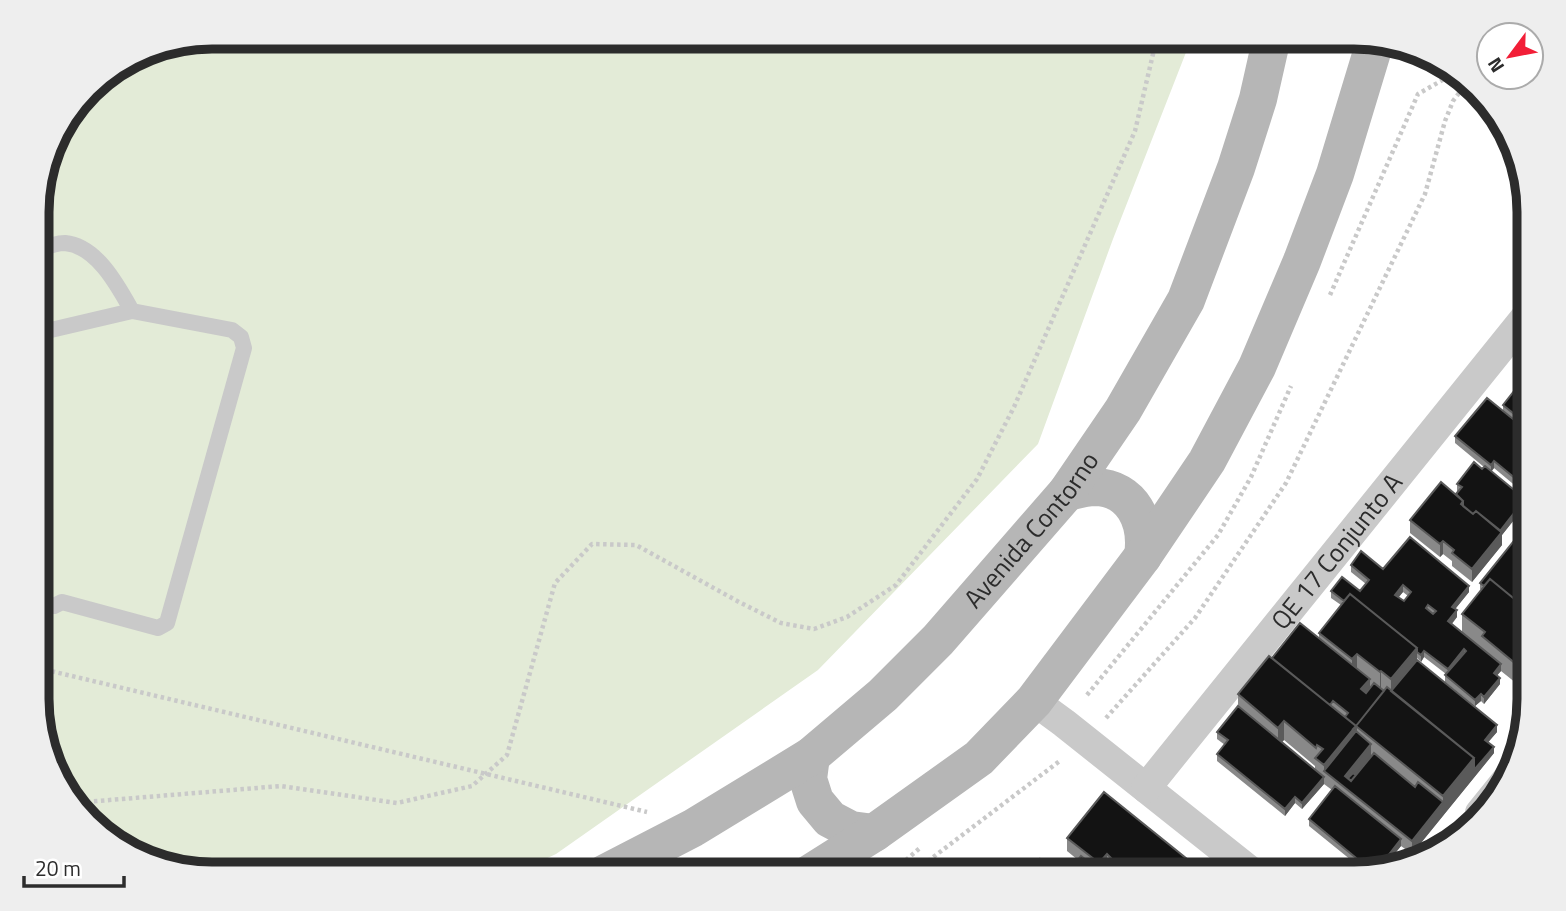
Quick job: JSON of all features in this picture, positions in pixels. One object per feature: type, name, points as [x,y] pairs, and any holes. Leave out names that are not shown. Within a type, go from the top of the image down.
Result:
[{"type":"main road","name":"Avenida Contorno","points":[[627,862],[692,828],[811,756],[884,695],[938,640],[1067,492],[1123,410],[1186,300],[1237,168],[1258,99],[1269,49]]},
{"type":"main road","points":[[828,862],[874,833],[979,758],[1034,701],[1143,556],[1207,461],[1257,367],[1302,261],[1335,174],[1373,50]]},
{"type":"main road","points":[[1067,492],[1096,487],[1110,489],[1132,504],[1144,528],[1143,556]]},
{"type":"main road","points":[[811,756],[808,779],[816,801],[830,819],[851,830],[874,833]]},
{"type":"street","name":"QE 17 Conjunto A","points":[[1146,788],[1517,328]]},
{"type":"street","points":[[1034,701],[1146,788],[1234,862]]},
{"type":"lane","points":[[49,246],[63,243],[89,252],[114,280],[132,311]]},
{"type":"lane","points":[[49,330],[132,311],[232,330],[241,337],[244,348],[167,623],[158,628],[62,602],[49,605]]},
{"type":"path","points":[[85,802],[281,786],[397,803],[472,786],[508,755],[555,583],[592,544],[636,545],[781,623],[814,629],[847,617],[896,584],[977,479],[1014,407],[1135,131],[1154,49]]},
{"type":"path","points":[[927,862],[1085,741],[1195,618],[1286,483],[1425,194],[1446,121],[1453,101],[1461,90]]},
{"type":"path","points":[[49,671],[664,816],[692,828]]},
{"type":"green space","points":[[201,49],[1187,49],[1113,239],[1038,444],[818,670],[556,854],[539,862],[190,861],[149,850],[121,835],[89,807],[76,790],[61,762],[50,721],[49,212],[50,190],[61,149],[83,113],[104,89],[130,71],[159,58]]},
{"type":"building","points":[[1517,387],[1517,416],[1503,405]]},
{"type":"building","points":[[1487,398],[1517,422],[1517,480],[1494,461],[1491,465],[1455,436]]},
{"type":"building","points":[[1474,462],[1482,469],[1485,466],[1517,492],[1517,509],[1500,531],[1476,511],[1473,514],[1463,506],[1463,501],[1456,494],[1462,487],[1457,484]]},
{"type":"building","points":[[1441,482],[1463,501],[1461,504],[1473,514],[1476,511],[1502,532],[1472,569],[1452,553],[1454,550],[1443,541],[1440,544],[1410,520]]},
{"type":"building","points":[[1410,537],[1469,586],[1452,607],[1457,610],[1448,621],[1501,664],[1494,673],[1500,678],[1484,697],[1481,694],[1475,700],[1445,675],[1466,651],[1464,649],[1448,669],[1424,651],[1421,655],[1417,652],[1417,648],[1350,594],[1344,601],[1331,591],[1342,577],[1360,591],[1369,580],[1351,565],[1361,551],[1383,569]],"holes":[[[1403,585],[1411,592],[1404,601],[1395,595]],[[1428,605],[1436,611],[1433,614],[1426,608]]]},
{"type":"building","points":[[1517,537],[1517,601],[1490,579],[1484,586],[1480,583]]},
{"type":"building","points":[[1490,579],[1517,601],[1516,664],[1482,636],[1485,632],[1462,614]]},
{"type":"building","points":[[1350,594],[1417,648],[1391,679],[1357,654],[1352,659],[1319,633]]},
{"type":"building","points":[[1300,623],[1370,679],[1361,689],[1366,693],[1374,683],[1384,691],[1356,726],[1345,717],[1348,713],[1333,701],[1330,705],[1272,658]]},
{"type":"building","points":[[1269,656],[1356,726],[1324,765],[1315,758],[1323,749],[1317,745],[1316,748],[1284,721],[1278,728],[1238,694]]},
{"type":"building","points":[[1417,660],[1497,725],[1485,740],[1494,747],[1474,770],[1474,758],[1391,691]]},
{"type":"building","points":[[1387,687],[1474,758],[1443,796],[1356,726]]},
{"type":"building","points":[[1238,706],[1324,777],[1302,803],[1295,797],[1285,809],[1217,754],[1228,740],[1217,732]]},
{"type":"building","points":[[1356,731],[1371,744],[1345,776],[1351,781],[1374,753],[1415,787],[1418,782],[1443,802],[1412,841],[1324,771]]},
{"type":"building","points":[[1335,786],[1401,839],[1385,859],[1361,862],[1309,819]]},
{"type":"building","points":[[1104,792],[1187,859],[1185,862],[1115,862],[1107,854],[1098,862],[1067,838]]},
{"type":"building","points":[[1081,856],[1089,862],[1076,862]]}]
